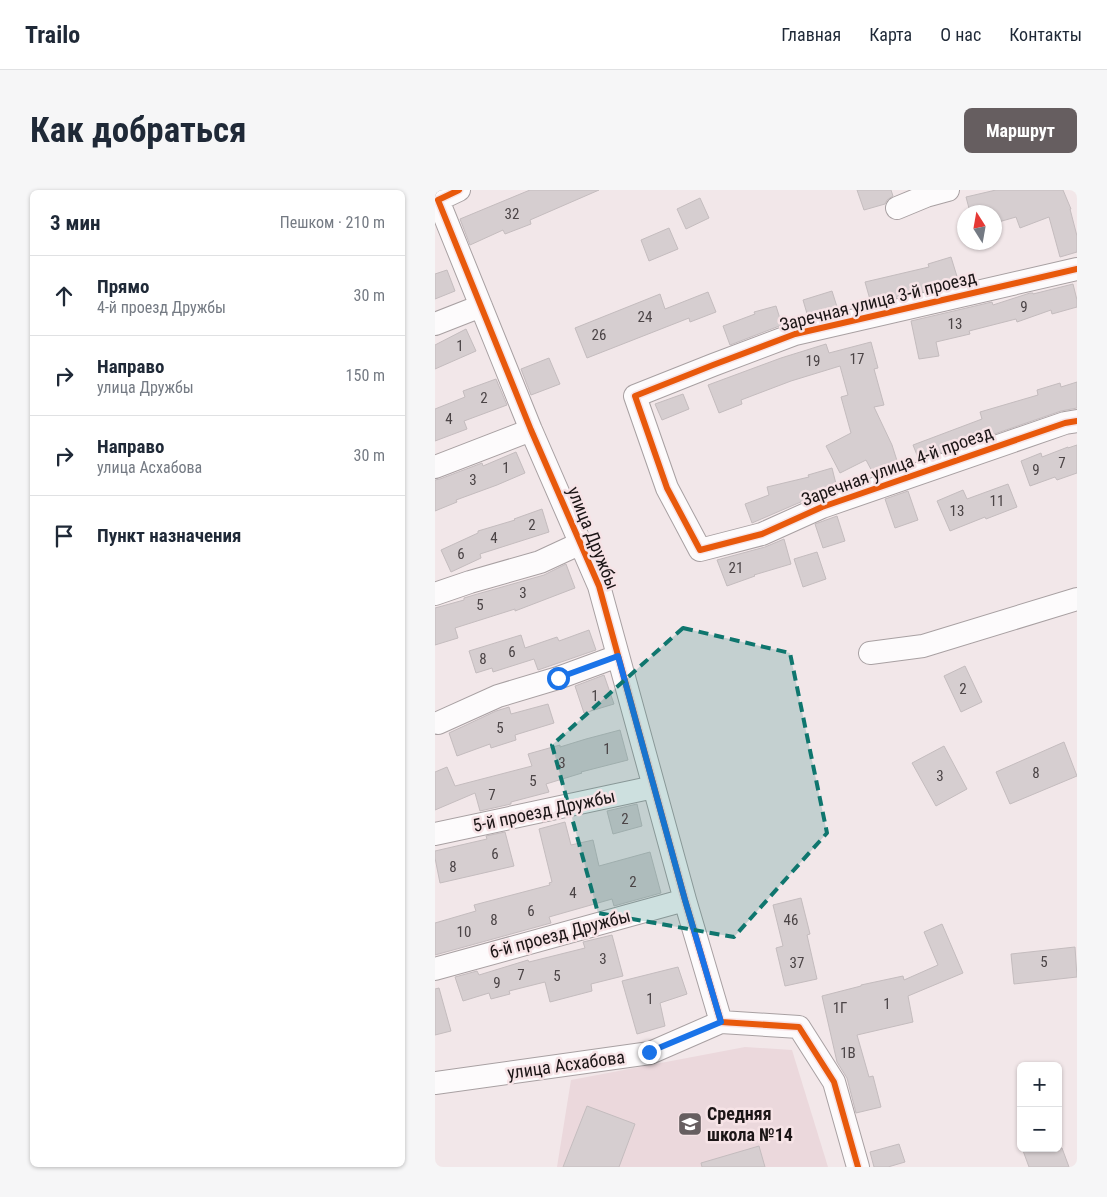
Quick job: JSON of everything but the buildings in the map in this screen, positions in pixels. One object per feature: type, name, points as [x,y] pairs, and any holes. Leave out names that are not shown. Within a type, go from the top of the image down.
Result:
[{"type":"street","name":"улица Дружбы","points":[[459,190],[439,200],[531,430],[599,586],[685,900],[721,1022]]},
{"type":"street","points":[[897,208],[926,196],[948,190]]},
{"type":"street","name":"Заречная улица 3-й проезд","points":[[700,550],[667,488],[635,396],[795,334],[1077,269]]},
{"type":"street","points":[[435,324],[481,306]]},
{"type":"street","name":"Заречная улица 4-й проезд","points":[[700,550],[762,534],[823,507],[1077,421]]},
{"type":"street","points":[[435,467],[531,430]]},
{"type":"street","points":[[435,594],[540,562],[581,543]]},
{"type":"street","points":[[870,653],[923,646],[1077,598]]},
{"type":"street","points":[[438,722],[498,696],[558,678],[618,656]]},
{"type":"street","name":"5-й проезд Дружбы","points":[[435,834],[654,787]]},
{"type":"street","name":"6-й проезд Дружбы","points":[[435,969],[685,900]]},
{"type":"street","points":[[721,1022],[799,1027],[834,1082],[858,1167]]},
{"type":"street","name":"улица Асхабова","points":[[435,1083],[649,1052],[721,1022]]},
{"type":"highlighted area","points":[[683,628],[790,653],[827,833],[734,937],[598,913],[552,745]]},
{"type":"shaded area","name":"Средняя школа №14","points":[[745,1047],[792,1050],[828,1167],[557,1167],[571,1080]]},
{"type":"cycle path","points":[[459,190],[438,200],[531,430],[599,586],[685,900],[721,1022],[799,1027],[834,1082],[858,1167]]},
{"type":"cycle path","points":[[1077,269],[795,334],[635,396],[667,488],[700,550],[762,534],[822,507],[1065,423],[1077,421]]},
{"type":"place","name":"Средняя школа №14","points":[[690,1124]]},
{"type":"route","points":[[558,678],[618,656],[685,900],[721,1022],[649,1052]]}]
